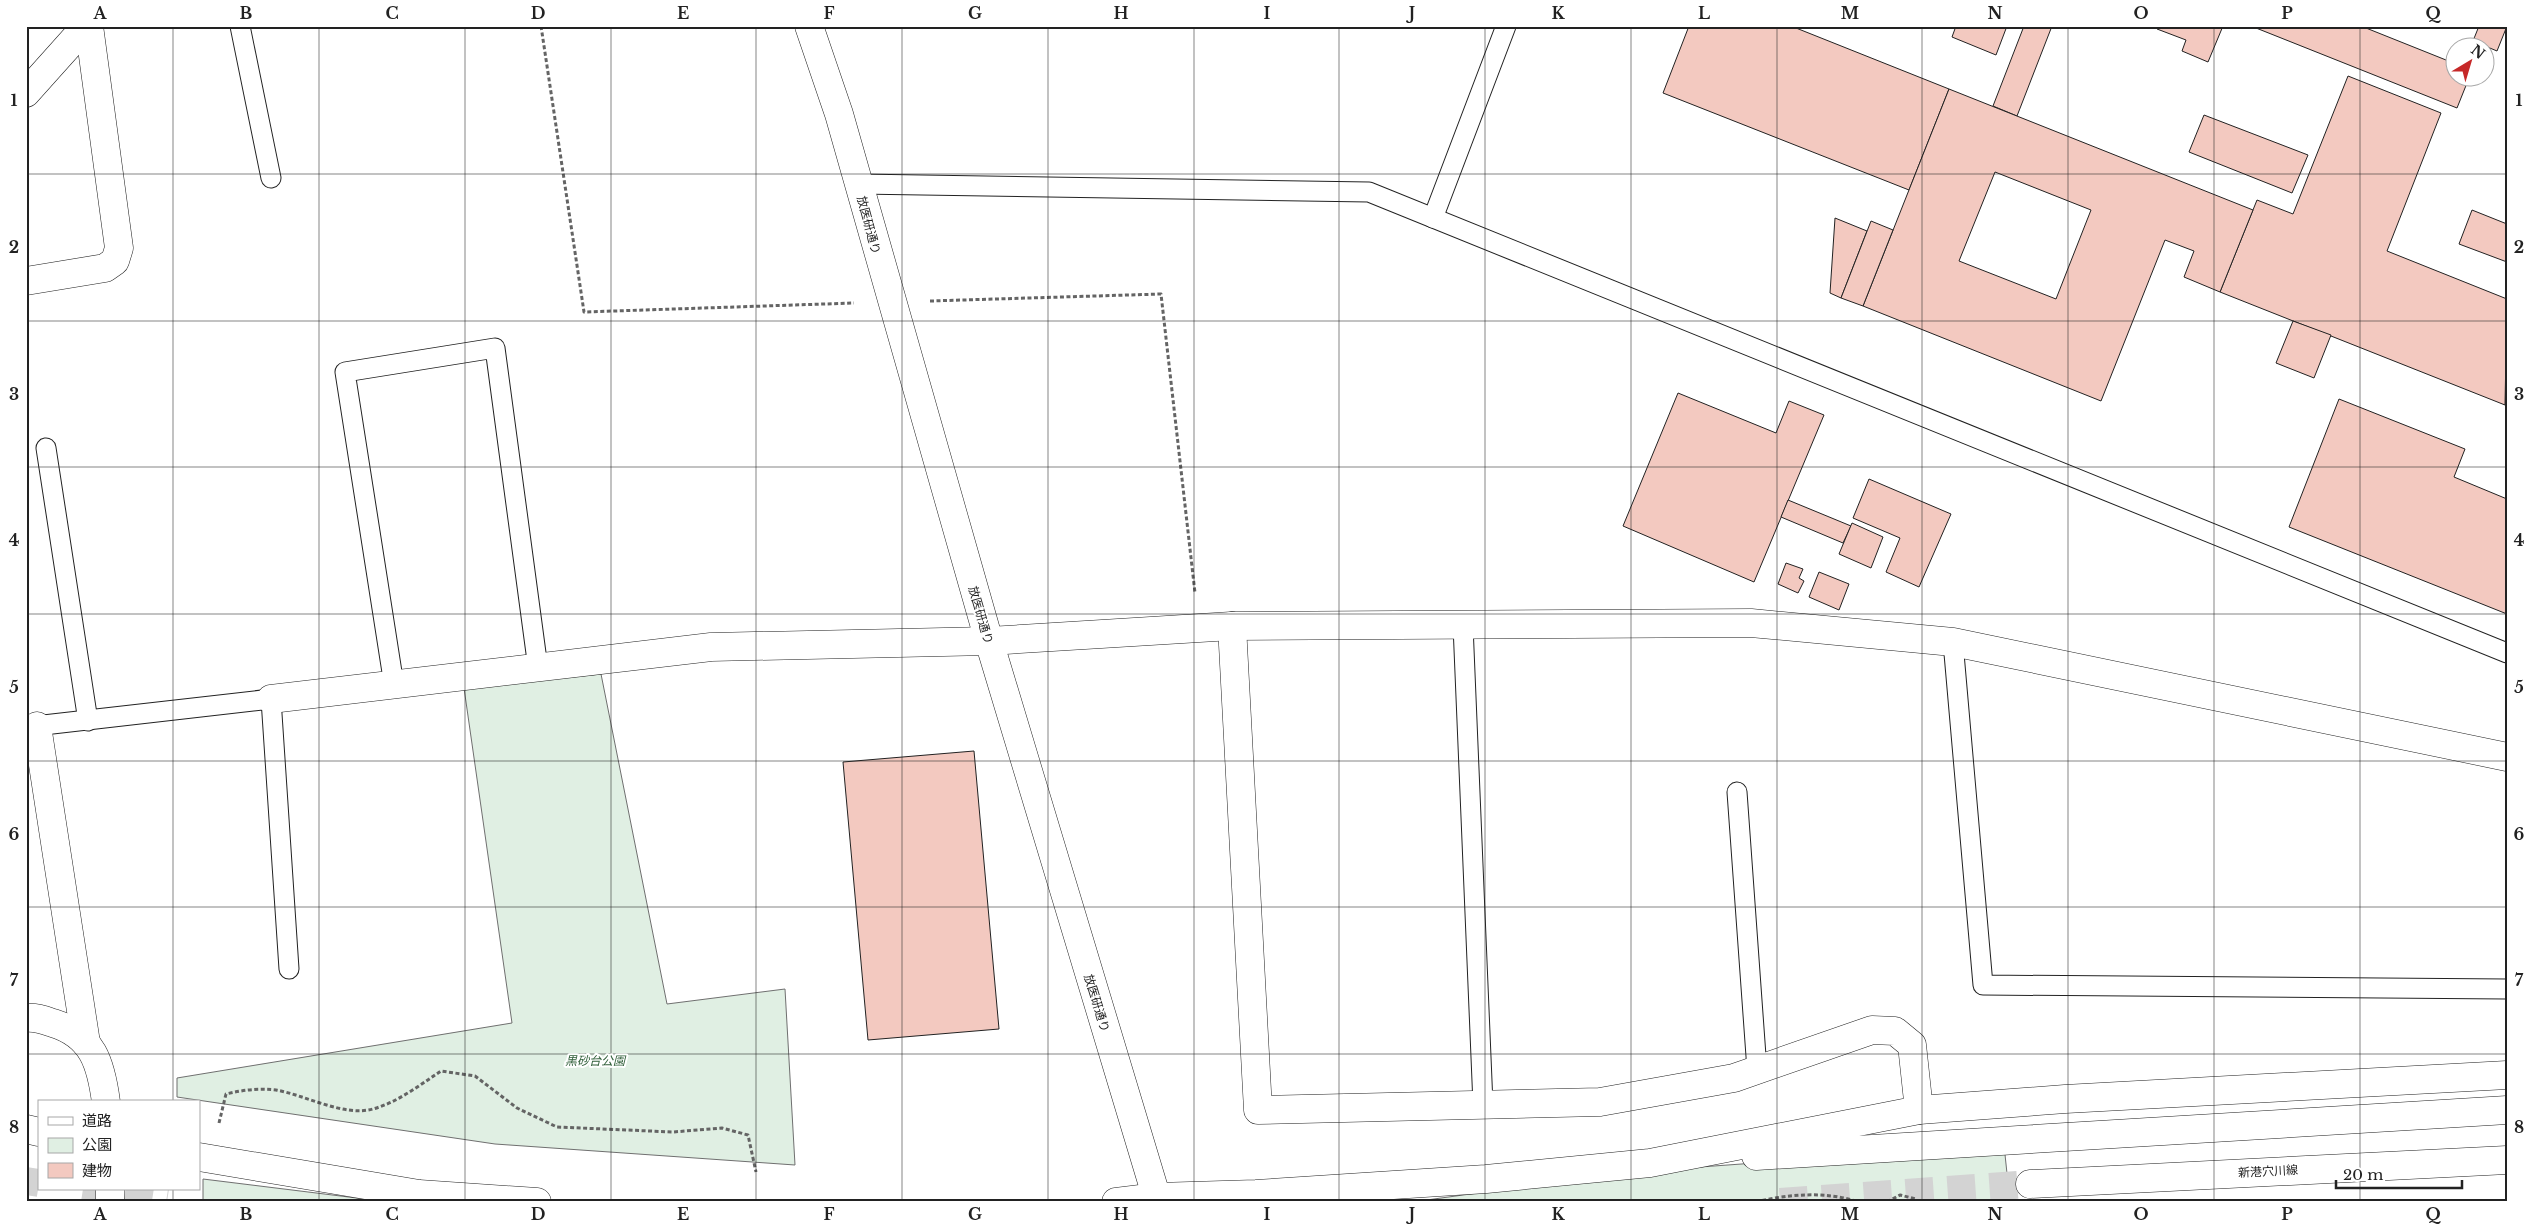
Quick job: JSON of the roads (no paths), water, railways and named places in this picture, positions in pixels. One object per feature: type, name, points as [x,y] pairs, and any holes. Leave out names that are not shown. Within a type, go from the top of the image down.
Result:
[{"type":"street","points":[[26,93],[87,26]]},
{"type":"street","points":[[26,281],[105,268],[115,261],[119,248],[87,26]]},
{"type":"street","name":"放医研通り","points":[[809,26],[839,114],[988,641],[1158,1199]]},
{"type":"street","points":[[272,699],[711,647],[988,641],[1232,626],[1751,623],[1953,642],[2507,757]]},
{"type":"street","points":[[1232,626],[1258,1110],[1600,1102],[1734,1078],[1872,1030],[1895,1031],[1912,1045],[1918,1110]]},
{"type":"street","points":[[32,727],[86,1043]]},
{"type":"street","points":[[26,1018],[34,1017],[70,1028],[86,1043],[101,1068],[106,1100]]},
{"type":"street","points":[[1650,1163],[1918,1110],[2065,1099],[2507,1075]]},
{"type":"street","points":[[1116,1202],[1486,1179],[1650,1163],[2201,1127],[2507,1110]]},
{"type":"street","points":[[200,1157],[419,1194],[537,1202]]},
{"type":"street","name":"新港穴川線","points":[[2030,1184],[2507,1160]]},
{"type":"lane","points":[[240,26],[272,178]]},
{"type":"lane","points":[[1434,218],[1506,26]]},
{"type":"lane","points":[[858,184],[1368,192],[2507,653]]},
{"type":"lane","points":[[394,685],[345,372],[494,348],[538,668]]},
{"type":"lane","points":[[46,448],[88,721]]},
{"type":"lane","points":[[1463,624],[1483,1105]]},
{"type":"lane","points":[[1953,642],[1983,985],[2507,989]]},
{"type":"lane","points":[[32,727],[272,699],[289,969]]},
{"type":"lane","points":[[1737,792],[1757,1070]]},
{"type":"tunnel","points":[[26,1181],[38,1183]]},
{"type":"tunnel","points":[[1780,1202],[2030,1184]]},
{"type":"tunnel","points":[[89,1190],[167,1202]]},
{"type":"park label","name":"黒砂台公園","points":[[595,1060]]}]
